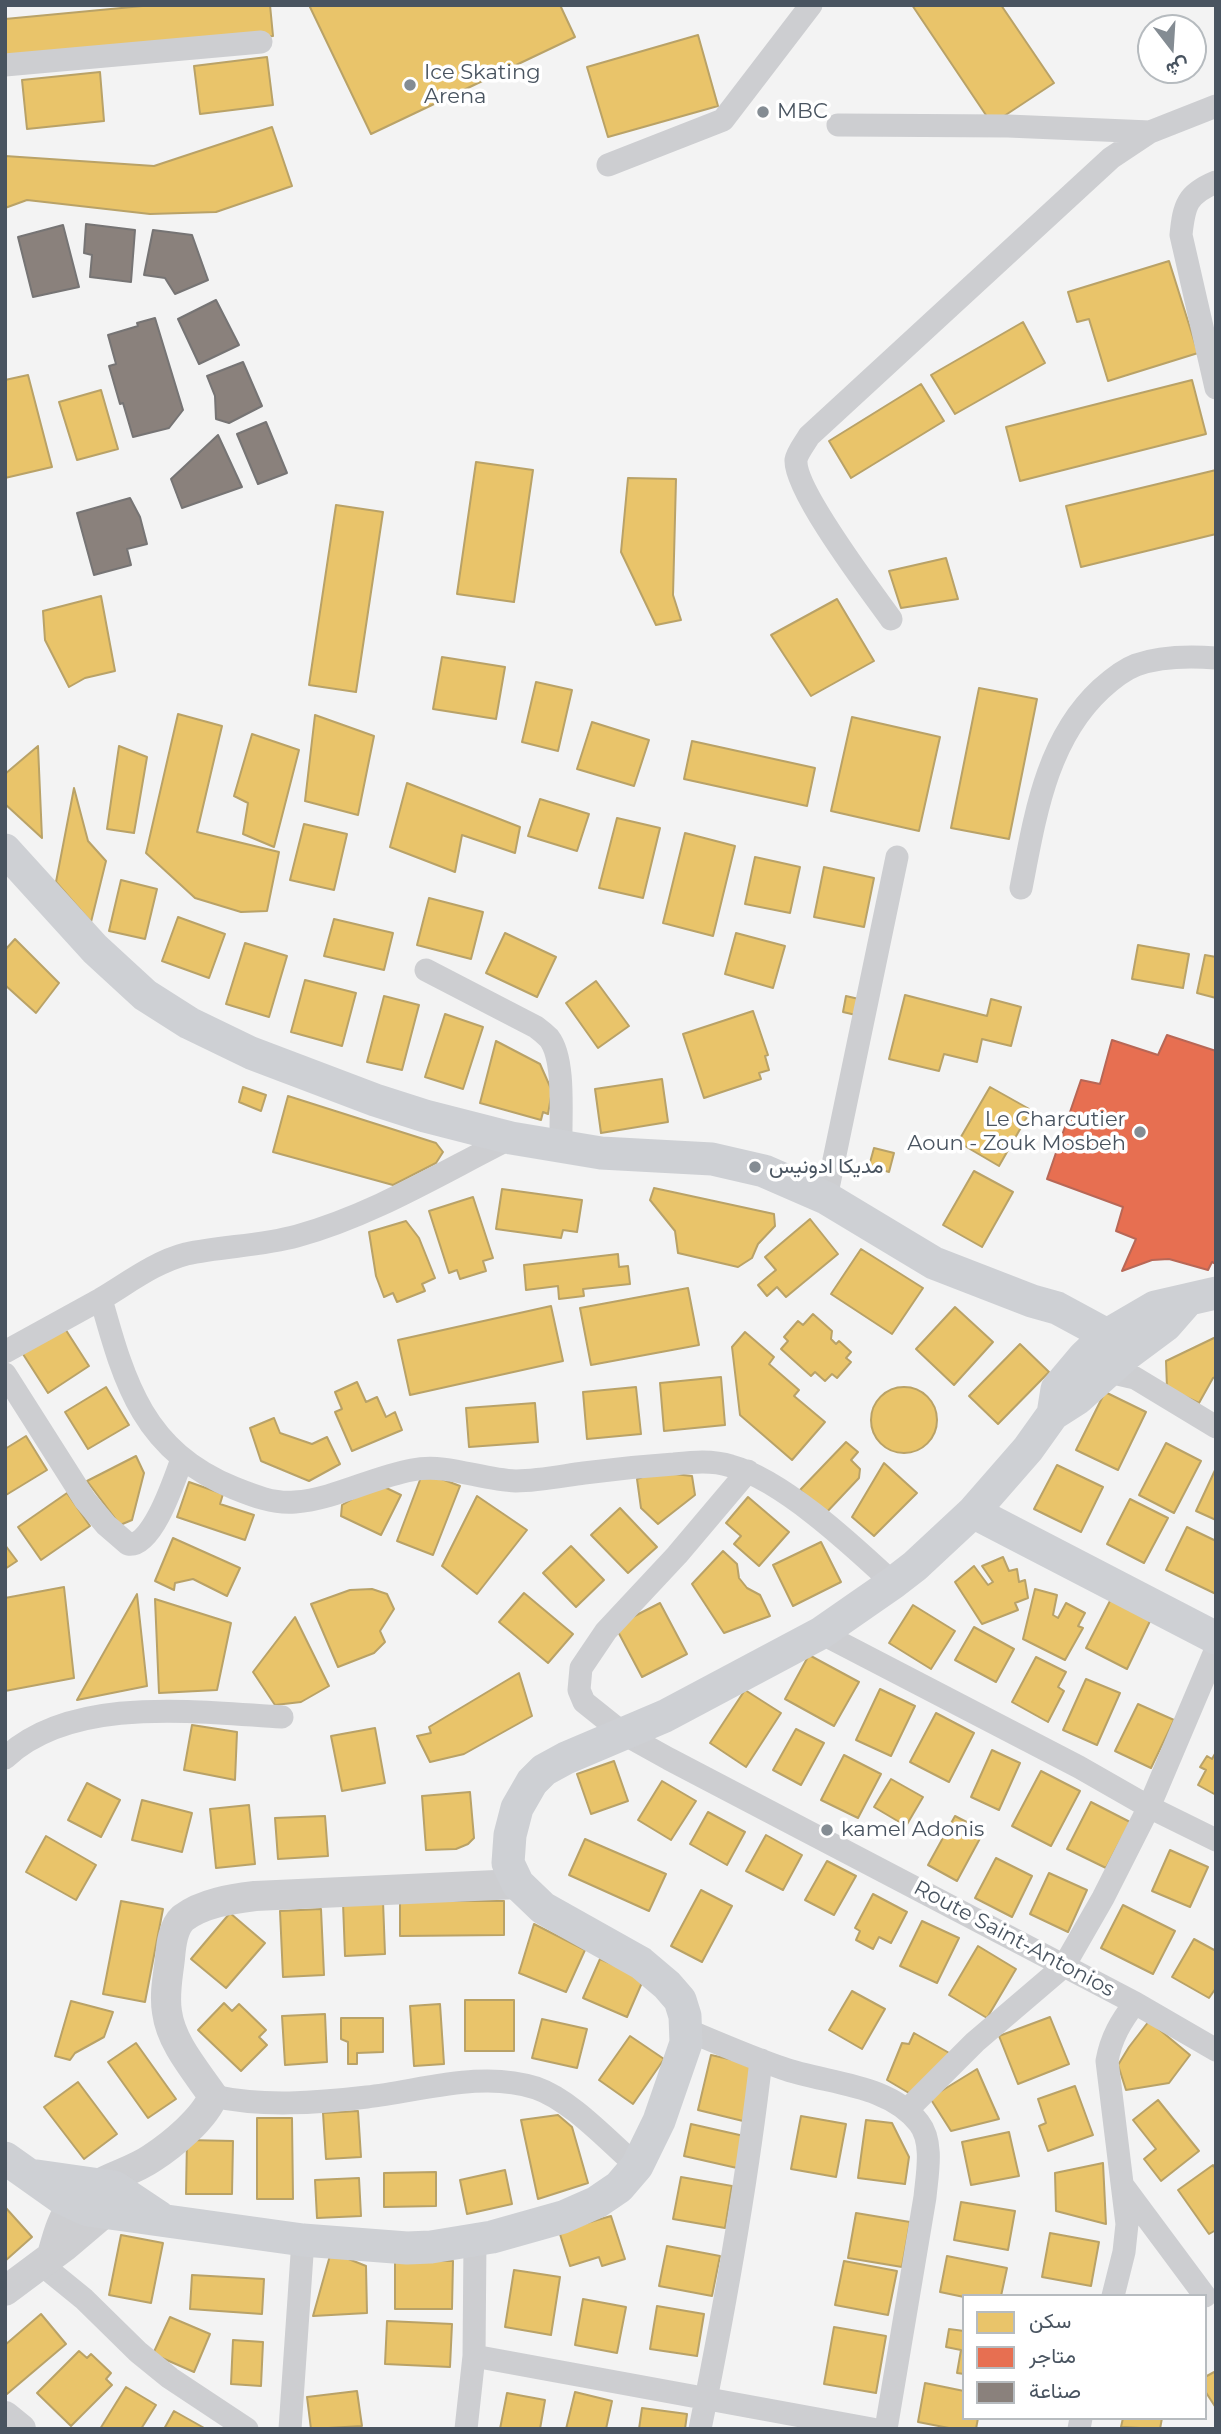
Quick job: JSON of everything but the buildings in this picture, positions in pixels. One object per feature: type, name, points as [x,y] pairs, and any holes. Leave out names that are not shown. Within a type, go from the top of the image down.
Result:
[{"type":"main road","points":[[5,850],[95,949],[145,995],[190,1023],[251,1053],[329,1084],[425,1116],[511,1138],[600,1153],[692,1157],[737,1163],[764,1171],[826,1198],[934,1263],[1057,1308],[1112,1359]]},
{"type":"main road","points":[[17,2166],[162,2220],[303,2240],[407,2248],[475,2241],[563,2217],[597,2202],[619,2187],[637,2165],[659,2121],[686,2043],[687,2030],[680,2000],[642,1963],[543,1908],[518,1884],[508,1863],[510,1835],[517,1808],[532,1782],[544,1770],[566,1758],[712,1692],[821,1633],[893,1583],[973,1512],[1028,1448],[1053,1414],[1057,1390],[1112,1359],[1155,1307],[1201,1297]]},
{"type":"main road","points":[[973,1512],[1216,1638]]},
{"type":"street","points":[[608,164],[723,120],[811,5]]},
{"type":"street","points":[[5,65],[261,42]]},
{"type":"street","points":[[891,620],[836,542],[799,481],[796,459],[809,436],[1111,158],[1150,132],[1216,106]]},
{"type":"street","points":[[838,125],[1009,126],[1150,132]]},
{"type":"street","points":[[1216,182],[1197,189],[1183,209],[1181,235],[1216,388]]},
{"type":"street","points":[[1021,888],[1048,770],[1059,743],[1089,700],[1113,678],[1136,665],[1169,658],[1216,658]]},
{"type":"street","points":[[826,1198],[897,857]]},
{"type":"street","points":[[426,970],[536,1027],[548,1038],[555,1049],[558,1066],[561,1147]]},
{"type":"street","points":[[5,1352],[144,1272],[176,1258],[296,1237],[342,1221],[387,1202],[511,1138]]},
{"type":"street","points":[[101,1299],[120,1368],[166,1446],[220,1483],[251,1495],[277,1502],[312,1500],[387,1476],[432,1467],[515,1481],[706,1461],[748,1471],[779,1489],[859,1551],[893,1583]]},
{"type":"street","points":[[1112,1359],[1216,1427]]},
{"type":"street","points":[[5,1374],[85,1500],[106,1525],[132,1546],[140,1543],[147,1535],[170,1491],[182,1459]]},
{"type":"street","name":"Route Saint-Antonios","points":[[748,1471],[677,1555],[606,1631],[581,1668],[579,1690],[584,1702],[624,1734],[799,1829],[1135,2003],[1116,2031],[1107,2061],[1127,2224],[1113,2294]]},
{"type":"street","points":[[821,1633],[1216,1840]]},
{"type":"street","points":[[907,2110],[975,2042],[1064,1966],[1103,1898],[1149,1807],[1216,1649]]},
{"type":"street","points":[[5,1758],[24,1742],[53,1727],[100,1716],[186,1712],[282,1717]]},
{"type":"street","points":[[518,1884],[255,1896],[217,1903],[183,1919],[175,1930],[167,1984],[167,2015],[172,2031],[213,2096],[248,2102],[303,2102],[368,2097],[491,2080],[518,2084],[537,2088],[552,2096],[637,2165]]},
{"type":"street","points":[[1135,2003],[1216,2050]]},
{"type":"street","points":[[687,2030],[783,2069],[879,2095],[907,2110],[921,2125],[928,2162],[925,2197],[887,2429]]},
{"type":"street","points":[[700,2429],[736,2246],[761,2060]]},
{"type":"street","points":[[5,2291],[47,2260],[64,2219],[139,2180],[152,2159],[197,2120],[210,2105],[213,2096]]},
{"type":"street","points":[[1124,2187],[1204,2294]]},
{"type":"street","points":[[290,2429],[303,2240]]},
{"type":"street","points":[[467,2429],[474,2356],[475,2241]]},
{"type":"street","points":[[47,2260],[138,2352],[170,2378],[247,2429]]},
{"type":"street","points":[[474,2356],[872,2429]]},
{"type":"street","points":[[5,2416],[21,2429]]},
{"type":"place","name":"Ice Skating Arena","points":[[410,85]]},
{"type":"place","name":"MBC","points":[[763,112]]},
{"type":"place","name":"Le Charcutier Aoun - Zouk Mosbeh","points":[[1140,1132]]},
{"type":"place","name":"مديكا ادونيس","points":[[755,1167]]},
{"type":"place","name":"kamel Adonis","points":[[827,1830]]}]
